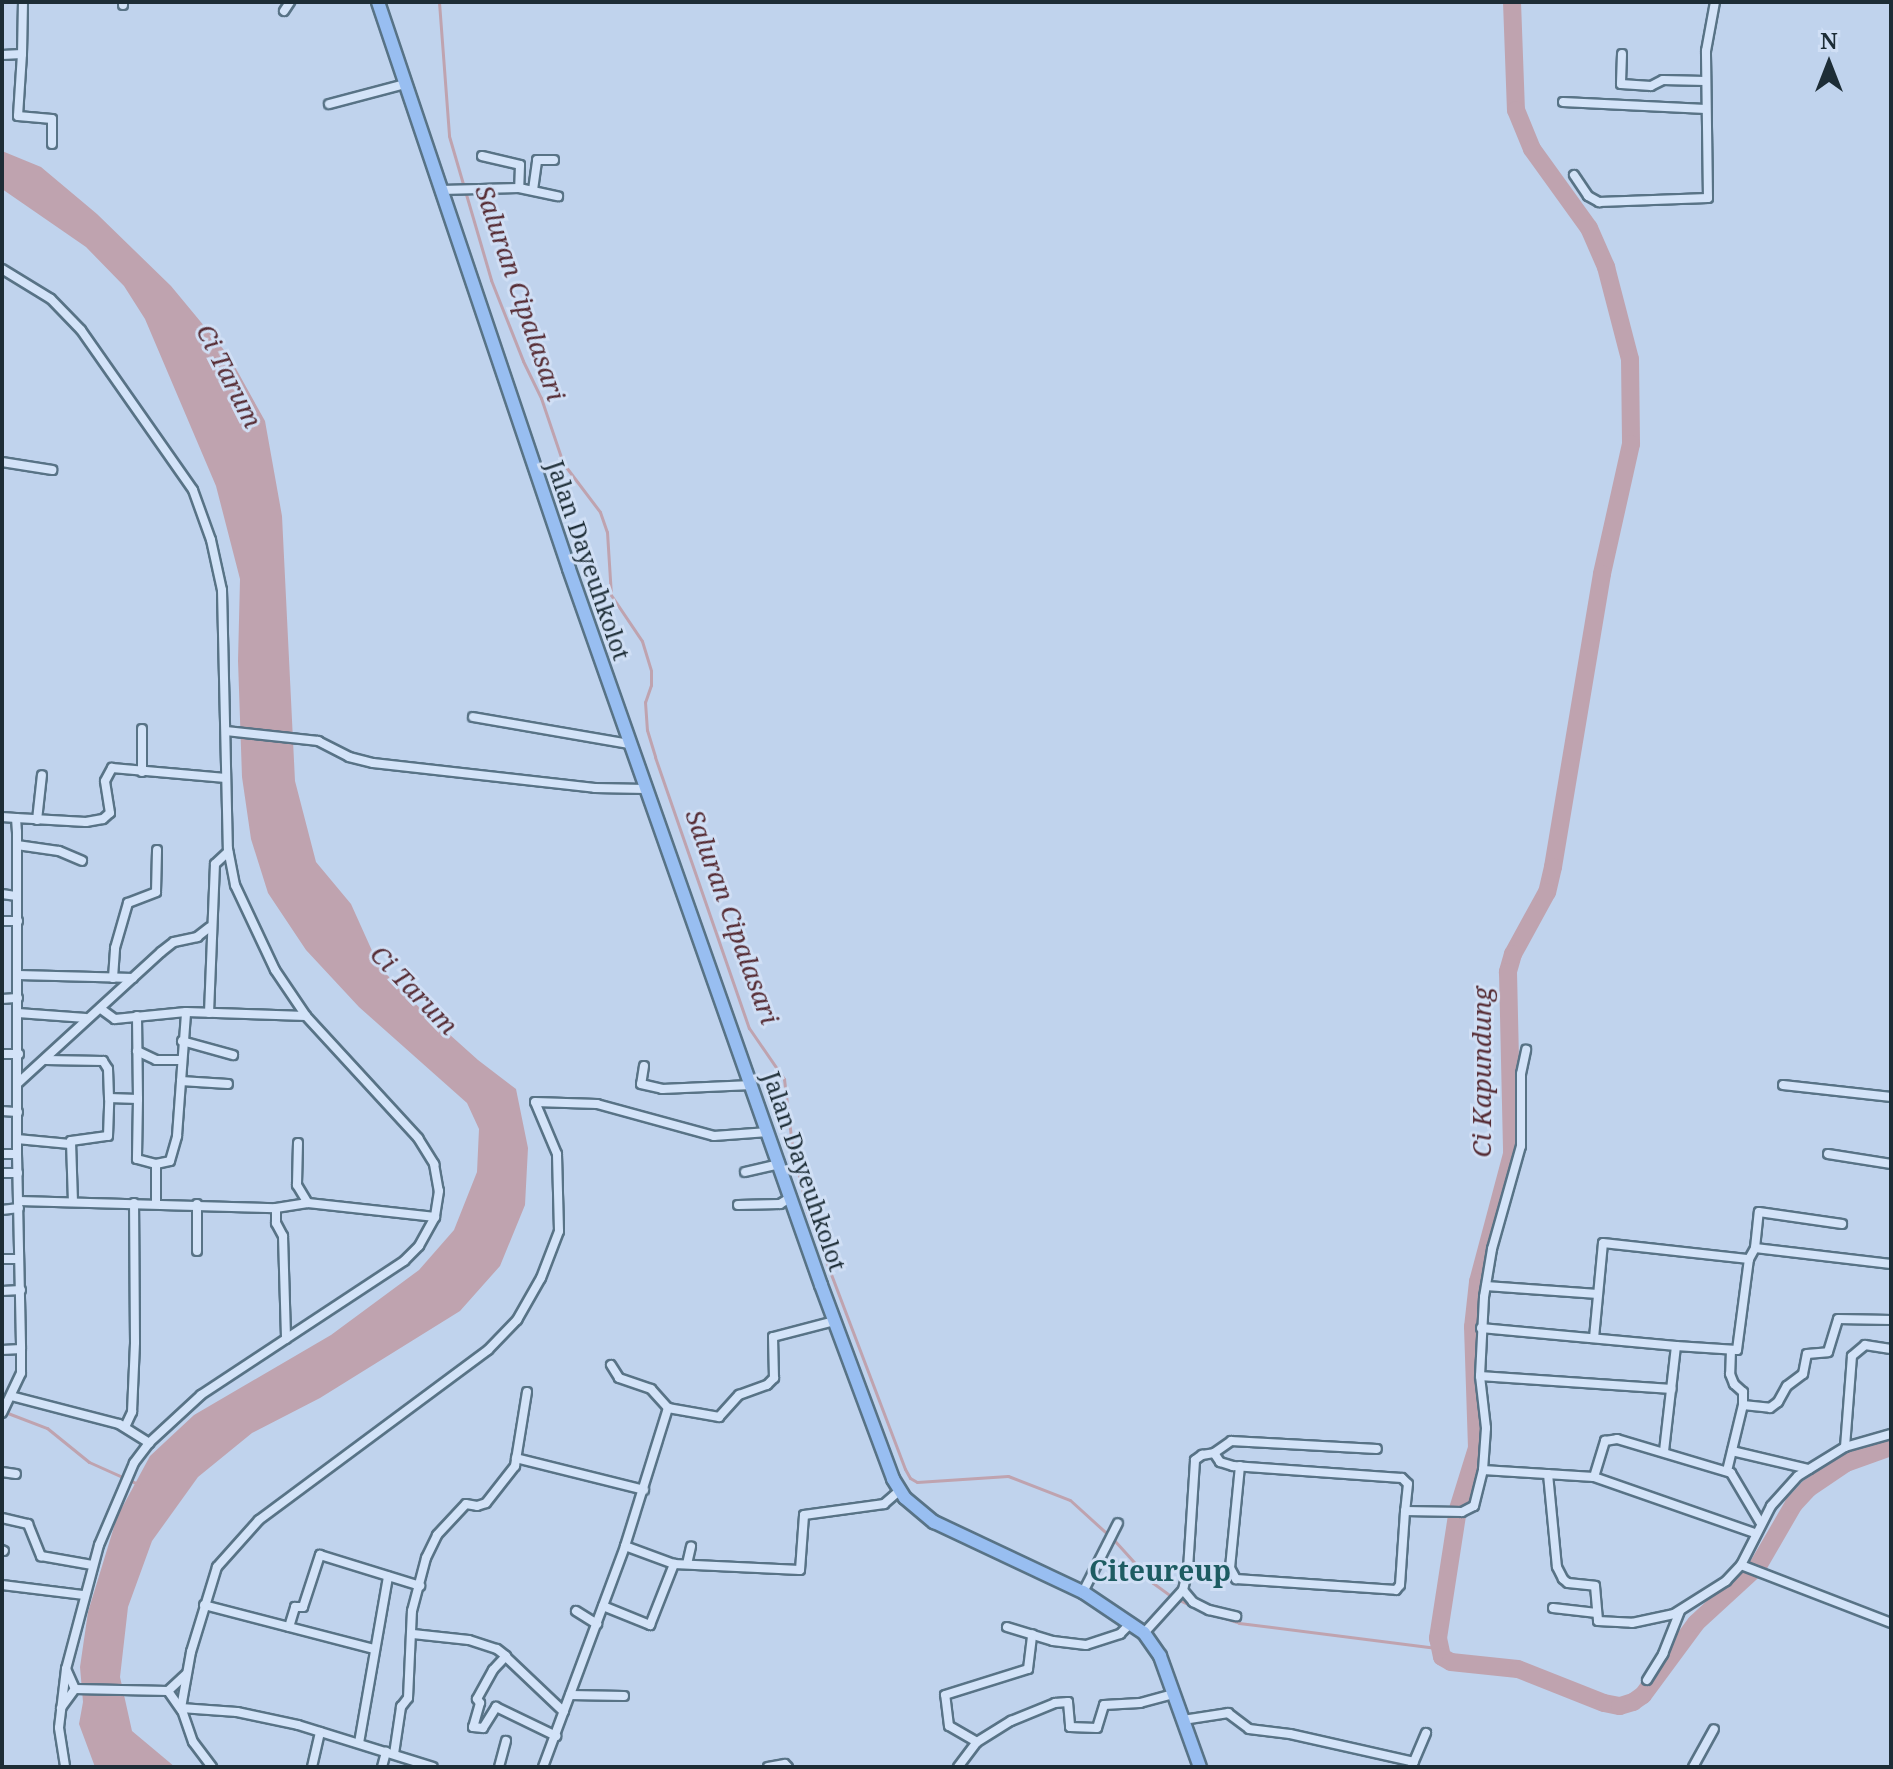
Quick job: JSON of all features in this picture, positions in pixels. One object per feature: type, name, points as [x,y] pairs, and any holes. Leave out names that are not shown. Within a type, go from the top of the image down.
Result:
[{"type":"main road","name":"Jalan Dayeuhkolot","points":[[378,2],[630,744],[884,1458],[900,1490],[921,1514],[1083,1592],[1132,1622],[1144,1633],[1160,1656],[1199,1767]]},
{"type":"street","points":[[23,2],[18,115],[53,120],[52,144]]},
{"type":"street","points":[[284,11],[290,2]]},
{"type":"street","points":[[1574,175],[1588,196],[1599,202],[1708,198],[1706,51],[1715,2]]},
{"type":"street","points":[[2,55],[22,54]]},
{"type":"street","points":[[1622,54],[1621,84],[1651,86],[1663,80],[1705,81]]},
{"type":"street","points":[[329,104],[405,84]]},
{"type":"street","points":[[1563,102],[1706,109]]},
{"type":"street","points":[[482,156],[520,165],[519,188]]},
{"type":"street","points":[[533,190],[537,160],[554,160]]},
{"type":"street","points":[[441,190],[519,188],[558,196]]},
{"type":"street","points":[[2,270],[51,299],[81,330],[193,490],[211,540],[222,590],[228,852],[235,885],[258,939],[306,1016],[418,1138],[438,1178],[435,1217],[419,1246],[404,1261],[201,1395],[149,1443],[126,1477],[92,1565],[66,1669],[59,1728],[65,1767]]},
{"type":"street","points":[[2,462],[52,470]]},
{"type":"street","points":[[473,717],[630,744]]},
{"type":"street","points":[[142,729],[142,772]]},
{"type":"street","points":[[226,731],[326,743],[349,757],[373,763],[595,788],[646,789]]},
{"type":"street","points":[[2,817],[103,819],[110,813],[107,773],[112,768],[226,778]]},
{"type":"street","points":[[37,820],[42,775]]},
{"type":"street","points":[[3,1410],[21,1373],[16,818]]},
{"type":"street","points":[[17,845],[59,851],[82,861]]},
{"type":"street","points":[[113,978],[115,948],[128,903],[156,892],[157,850]]},
{"type":"street","points":[[209,1013],[213,970],[210,927],[215,864],[228,852]]},
{"type":"street","points":[[2,894],[17,896]]},
{"type":"street","points":[[2,921],[18,921]]},
{"type":"street","points":[[18,1083],[46,1060],[86,1018],[101,1009],[174,942],[197,937],[210,927]]},
{"type":"street","points":[[18,975],[133,978]]},
{"type":"street","points":[[2,999],[18,998]]},
{"type":"street","points":[[101,1009],[115,1019],[186,1012],[306,1016]]},
{"type":"street","points":[[137,1016],[137,1157],[140,1161],[156,1164],[170,1161],[176,1144],[186,1012]]},
{"type":"street","points":[[18,1013],[86,1018]]},
{"type":"street","points":[[182,1041],[233,1055]]},
{"type":"street","points":[[1405,1511],[1462,1512],[1474,1506],[1483,1470],[1486,1428],[1480,1376],[1481,1328],[1492,1249],[1521,1146],[1521,1074],[1526,1050]]},
{"type":"street","points":[[137,1051],[151,1059],[181,1060]]},
{"type":"street","points":[[2,1054],[19,1054]]},
{"type":"street","points":[[46,1060],[105,1063],[109,1098],[108,1136],[73,1139],[70,1144],[73,1202]]},
{"type":"street","points":[[644,1066],[641,1084],[662,1089],[752,1085]]},
{"type":"street","points":[[181,1081],[228,1084]]},
{"type":"street","points":[[1783,1085],[1891,1097]]},
{"type":"street","points":[[109,1098],[138,1099]]},
{"type":"street","points":[[181,1710],[186,1674],[217,1567],[259,1520],[488,1350],[517,1320],[557,1242],[559,1231],[557,1154],[535,1109],[538,1100],[597,1104],[714,1136],[768,1132]]},
{"type":"street","points":[[2,1111],[18,1112]]},
{"type":"street","points":[[17,1139],[70,1144]]},
{"type":"street","points":[[298,1143],[297,1185],[308,1203]]},
{"type":"street","points":[[2,1154],[17,1154]]},
{"type":"street","points":[[1828,1154],[1891,1164]]},
{"type":"street","points":[[156,1164],[156,1204]]},
{"type":"street","points":[[745,1172],[780,1164]]},
{"type":"street","points":[[2,1173],[18,1173]]},
{"type":"street","points":[[738,1205],[780,1204],[791,1197]]},
{"type":"street","points":[[2,1210],[19,1204],[73,1202],[276,1208],[308,1203],[435,1217]]},
{"type":"street","points":[[125,1427],[132,1412],[135,1342],[134,1203]]},
{"type":"street","points":[[197,1204],[197,1251]]},
{"type":"street","points":[[276,1208],[276,1223],[283,1236],[286,1339]]},
{"type":"street","points":[[1481,1328],[1737,1350],[1749,1259],[1755,1248],[1759,1212],[1842,1224]]},
{"type":"street","points":[[1594,1338],[1603,1243],[1749,1259]]},
{"type":"street","points":[[1755,1248],[1891,1264]]},
{"type":"street","points":[[2,1259],[19,1259]]},
{"type":"street","points":[[1486,1286],[1598,1294]]},
{"type":"street","points":[[2,1291],[21,1290]]},
{"type":"street","points":[[1743,1405],[1770,1408],[1776,1405],[1787,1386],[1803,1374],[1807,1354],[1828,1352],[1838,1319],[1891,1320]]},
{"type":"street","points":[[611,1365],[619,1378],[651,1389],[668,1408],[723,1416],[739,1395],[767,1385],[774,1378],[773,1337],[835,1321]]},
{"type":"street","points":[[1845,1447],[1852,1356],[1865,1345],[1891,1349]]},
{"type":"street","points":[[1664,1452],[1676,1346]]},
{"type":"street","points":[[2,1350],[21,1349]]},
{"type":"street","points":[[1727,1471],[1743,1405],[1743,1392],[1734,1384],[1730,1374],[1731,1350]]},
{"type":"street","points":[[1480,1376],[1672,1389]]},
{"type":"street","points":[[382,1767],[390,1753],[401,1707],[408,1698],[412,1611],[426,1558],[437,1535],[468,1503],[477,1506],[486,1503],[501,1486],[516,1458],[527,1392]]},
{"type":"street","points":[[11,1396],[125,1427],[149,1443]]},
{"type":"street","points":[[543,1767],[625,1546],[668,1408]]},
{"type":"street","points":[[1548,1474],[1557,1567],[1568,1583],[1595,1586],[1599,1622],[1632,1623],[1668,1617],[1726,1581],[1743,1566],[1760,1522],[1787,1487],[1845,1447],[1891,1434]]},
{"type":"street","points":[[1594,1477],[1605,1441],[1617,1439],[1727,1471],[1738,1480],[1760,1522]]},
{"type":"street","points":[[1144,1633],[1179,1594],[1188,1569],[1195,1460],[1198,1456],[1214,1453],[1231,1441],[1377,1449]]},
{"type":"street","points":[[1732,1451],[1809,1469]]},
{"type":"street","points":[[1214,1453],[1225,1465],[1240,1466],[1402,1478],[1408,1484],[1400,1585],[1396,1590],[1236,1579],[1230,1568],[1240,1466]]},
{"type":"street","points":[[516,1458],[644,1490]]},
{"type":"street","points":[[1483,1470],[1594,1477],[1755,1533]]},
{"type":"street","points":[[2,1472],[16,1474]]},
{"type":"street","points":[[625,1546],[674,1564],[800,1570],[804,1515],[884,1504],[900,1490]]},
{"type":"street","points":[[2,1518],[28,1524],[41,1556],[92,1565]]},
{"type":"street","points":[[1083,1592],[1118,1523]]},
{"type":"street","points":[[687,1564],[691,1546]]},
{"type":"street","points":[[289,1627],[295,1607],[303,1607],[320,1555],[420,1586]]},
{"type":"street","points":[[603,1606],[650,1625],[674,1564]]},
{"type":"street","points":[[1743,1566],[1891,1623]]},
{"type":"street","points":[[359,1743],[388,1577]]},
{"type":"street","points":[[2,1585],[84,1595]]},
{"type":"street","points":[[1179,1594],[1209,1610],[1236,1616]]},
{"type":"street","points":[[204,1605],[374,1649]]},
{"type":"street","points":[[1553,1608],[1597,1613]]},
{"type":"street","points":[[1647,1680],[1663,1654],[1680,1610]]},
{"type":"street","points":[[576,1611],[597,1624]]},
{"type":"street","points":[[1007,1627],[1086,1645],[1120,1634],[1132,1622]]},
{"type":"street","points":[[413,1634],[469,1640],[497,1649],[564,1712]]},
{"type":"street","points":[[977,1742],[949,1726],[945,1695],[1028,1669],[1032,1634]]},
{"type":"street","points":[[505,1656],[477,1699],[480,1703],[472,1726],[483,1728],[496,1707],[556,1736]]},
{"type":"street","points":[[66,1669],[75,1689]]},
{"type":"street","points":[[75,1689],[168,1691],[186,1674]]},
{"type":"street","points":[[61,1708],[75,1689]]},
{"type":"street","points":[[168,1691],[181,1710],[193,1742],[212,1767]]},
{"type":"street","points":[[958,1767],[977,1742],[998,1727],[1055,1703],[1068,1702],[1069,1726],[1097,1728],[1104,1705],[1140,1703],[1173,1694]]},
{"type":"street","points":[[570,1695],[624,1696]]},
{"type":"street","points":[[181,1710],[237,1712],[320,1732],[433,1767]]},
{"type":"street","points":[[1183,1720],[1228,1713],[1249,1729],[1290,1734],[1413,1764],[1426,1733]]},
{"type":"street","points":[[1693,1767],[1714,1729]]},
{"type":"street","points":[[312,1767],[320,1732]]},
{"type":"street","points":[[499,1767],[506,1741]]},
{"type":"street","points":[[768,1767],[785,1764],[788,1767]]},
{"type":"water","name":"Ci Tarum","points":[[2,151],[41,167],[97,214],[171,286],[229,356],[265,421],[282,516],[295,781],[316,862],[351,904],[378,964],[401,991],[478,1060],[516,1089],[528,1148],[525,1205],[500,1266],[460,1311],[320,1398],[252,1433],[198,1477],[152,1541],[128,1607],[120,1677],[132,1731],[175,1767],[95,1767],[79,1724],[83,1702],[80,1667],[88,1612],[117,1517],[150,1456],[194,1415],[331,1335],[419,1270],[454,1230],[477,1172],[479,1129],[467,1103],[359,1007],[306,950],[268,893],[251,839],[242,777],[238,661],[240,579],[216,486],[145,319],[124,286],[86,247],[2,189]]},
{"type":"waterway","name":"Saluran Cipalasari","points":[[439,2],[449,136],[491,280],[541,398],[563,463],[600,512],[607,532],[611,595],[642,641],[651,671],[651,685],[645,702],[647,730],[655,757],[749,1028],[784,1079],[792,1145],[807,1211],[905,1469],[910,1478],[917,1482],[1008,1476],[1070,1500],[1114,1540],[1153,1583],[1172,1597]]},
{"type":"waterway","name":"Ci Kapundung","points":[[1512,2],[1516,110],[1532,149],[1589,228],[1606,267],[1630,359],[1631,444],[1602,574],[1553,867],[1547,892],[1513,954],[1508,972],[1512,1154],[1478,1282],[1473,1327],[1477,1448],[1458,1509],[1438,1638],[1442,1657],[1451,1662],[1518,1669],[1604,1703],[1620,1706],[1633,1702],[1643,1695],[1696,1623],[1758,1566],[1794,1504],[1809,1488],[1846,1463],[1891,1447]]},
{"type":"waterway","points":[[5,1412],[47,1428],[89,1462],[138,1484]]},
{"type":"waterway","name":"Saluran Cipalasari","points":[[1179,1600],[1205,1612]]},
{"type":"waterway","name":"Saluran Cipalasari","points":[[1212,1614],[1239,1623],[1438,1648]]},
{"type":"district","name":"Citeureup","points":[[1160,1570]]}]
